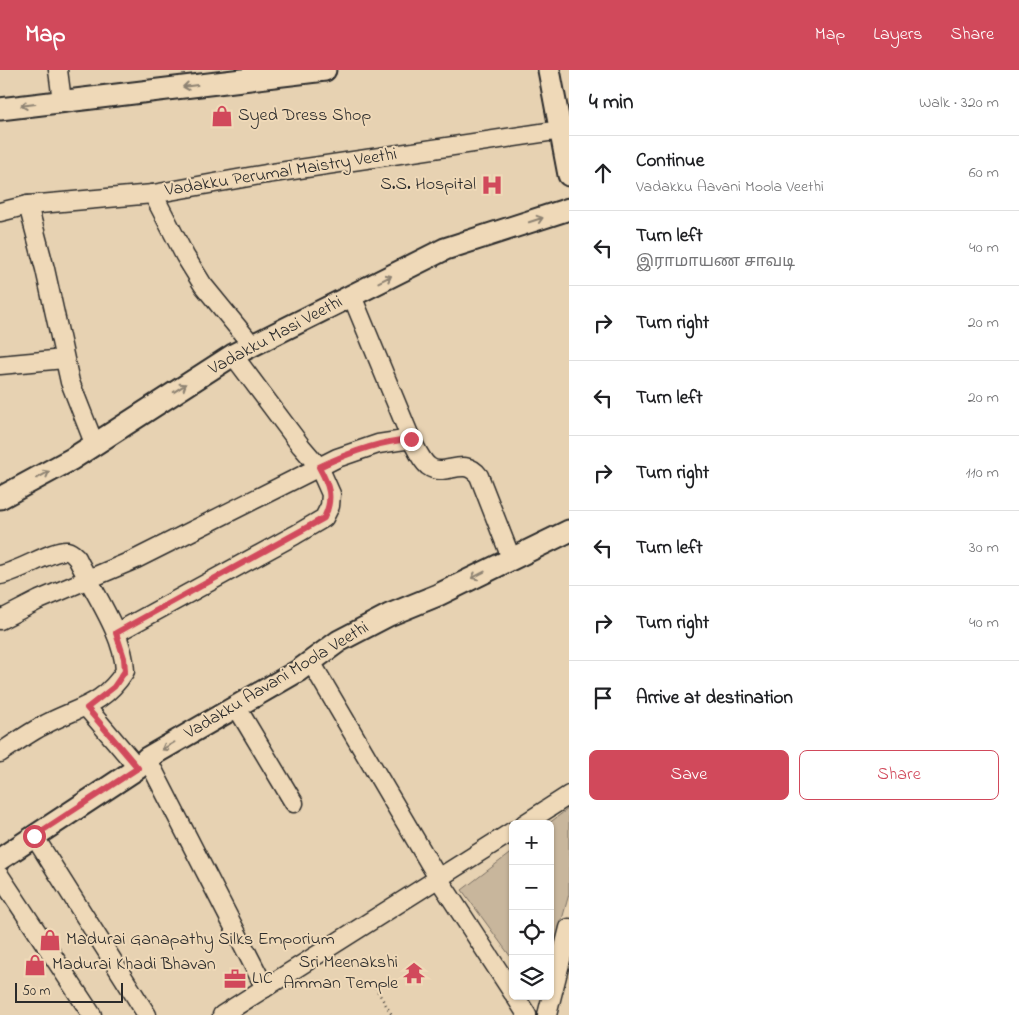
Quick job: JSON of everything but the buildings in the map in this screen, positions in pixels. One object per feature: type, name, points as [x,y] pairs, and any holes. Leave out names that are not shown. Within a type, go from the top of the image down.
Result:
[{"type":"main road","points":[[0,109],[325,70]]},
{"type":"main road","points":[[548,70],[565,130],[569,175]]},
{"type":"main road","name":"Vadakku Masi Veethi","points":[[0,498],[72,459],[232,355],[445,249],[569,209]]},
{"type":"main road","name":"Vadakku Aavani Moola Veethi","points":[[0,859],[143,763],[311,662],[339,641],[389,615],[438,595],[569,531]]},
{"type":"street","points":[[58,70],[62,101]]},
{"type":"street","name":"Vadakku Perumal Maistry Veethi","points":[[0,212],[28,205],[153,194],[266,174],[565,130]]},
{"type":"street","points":[[153,194],[185,256],[203,285],[252,345]]},
{"type":"street","points":[[28,205],[45,269],[70,382],[94,443]]},
{"type":"street","points":[[352,296],[411,439],[423,460],[433,469],[462,467],[474,470],[511,558]]},
{"type":"street","points":[[116,633],[324,518],[330,506],[331,494],[319,467],[232,355]]},
{"type":"street","points":[[0,365],[64,358]]},
{"type":"street","points":[[0,620],[39,600],[136,559],[337,458],[378,444],[411,439]]},
{"type":"street","points":[[0,575],[10,574],[61,552],[67,551],[77,558],[116,633],[124,658],[125,671],[114,687],[87,708],[47,723],[0,753]]},
{"type":"street","points":[[311,662],[438,878],[509,987]]},
{"type":"street","points":[[236,706],[294,802]]},
{"type":"street","points":[[87,708],[143,763],[265,988]]},
{"type":"street","points":[[530,820],[569,795]]},
{"type":"street","points":[[222,1015],[509,834]]},
{"type":"street","points":[[34,836],[147,1015]]},
{"type":"street","points":[[0,876],[92,1015]]},
{"type":"street","points":[[547,1015],[569,928]]},
{"type":"street","points":[[518,1000],[527,1015]]},
{"type":"path","points":[[375,987],[392,1015]]},
{"type":"shaded area","points":[[569,808],[569,894],[554,948],[554,820]]},
{"type":"shaded area","points":[[509,854],[509,955],[462,890]]},
{"type":"place","name":"Syed Dress Shop","points":[[222,116]]},
{"type":"place","name":"S.S. Hospital","points":[[492,185]]},
{"type":"place","name":"Madurai Ganapathy Silks Emporium","points":[[50,940]]},
{"type":"place","name":"Madurai Khadi Bhavan","points":[[35,965]]},
{"type":"place","name":"Sri Meenakshi Amman Temple","points":[[414,973]]},
{"type":"place","name":"LIC","points":[[235,979]]},
{"type":"route","points":[[34,836],[138,768],[87,708],[114,687],[125,671],[124,658],[116,633],[324,518],[330,506],[331,494],[328,483],[319,467],[337,458],[378,444],[411,439]]}]
